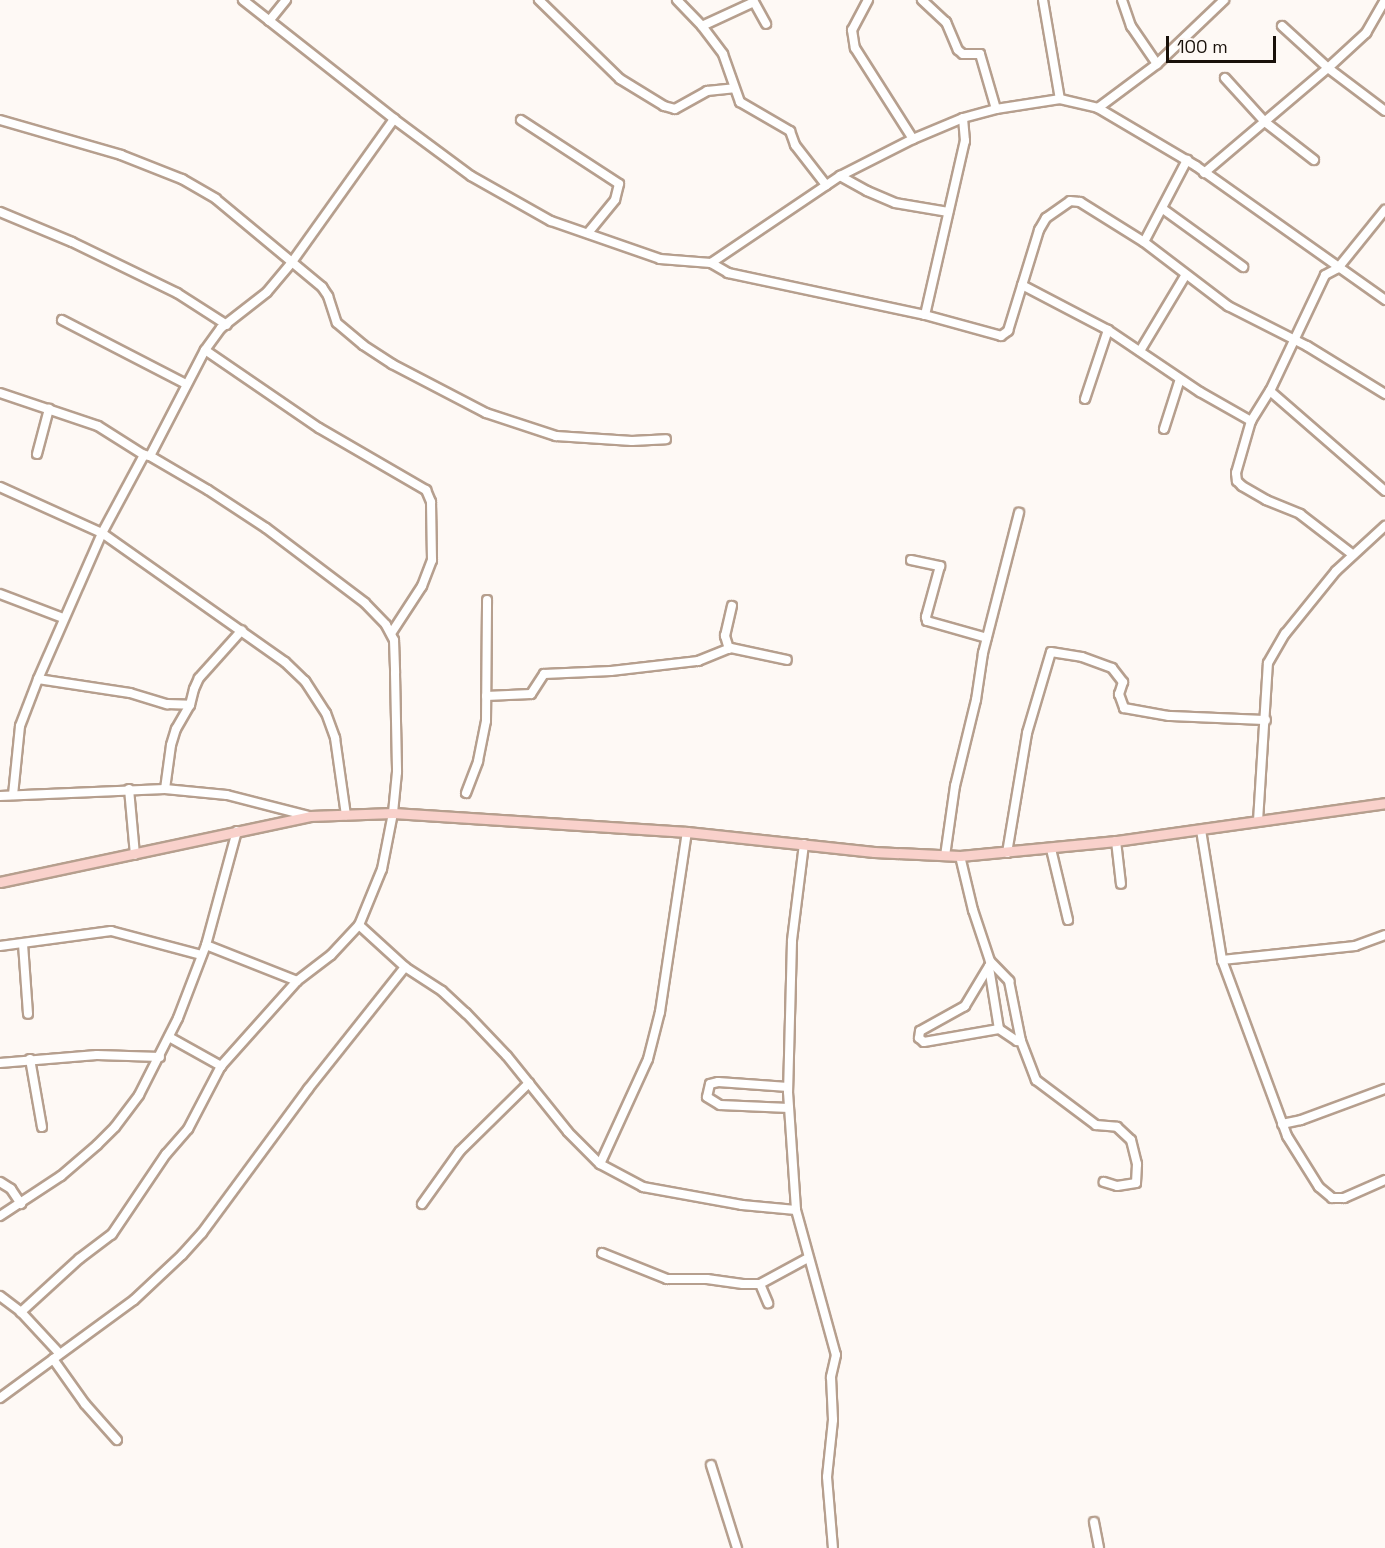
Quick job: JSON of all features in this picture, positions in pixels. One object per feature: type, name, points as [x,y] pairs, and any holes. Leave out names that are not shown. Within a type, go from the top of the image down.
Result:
[{"type":"main road","points":[[0,882],[310,816],[393,813],[687,832],[874,852],[960,856],[1116,842],[1385,803]]},
{"type":"street","points":[[243,0],[394,119],[471,176],[550,221],[660,259],[711,263],[728,273],[925,315],[1005,335],[1039,230],[1046,218],[1070,201],[1080,202],[1144,242],[1185,276],[1228,306],[1294,340],[1385,394]]},
{"type":"street","points":[[269,21],[286,0]]},
{"type":"street","points":[[539,0],[620,80],[664,106],[675,109],[707,91],[734,88]]},
{"type":"street","points":[[677,0],[702,26],[723,54],[734,88],[744,106],[790,131],[795,145],[826,184]]},
{"type":"street","points":[[868,0],[852,30],[855,48],[913,139]]},
{"type":"street","points":[[922,0],[946,22],[958,50],[963,54],[980,54],[996,109]]},
{"type":"street","points":[[1042,0],[1060,99]]},
{"type":"street","points":[[1122,0],[1131,26],[1157,64]]},
{"type":"street","points":[[1098,108],[1157,64],[1224,0]]},
{"type":"street","points":[[1204,173],[1366,33],[1385,0]]},
{"type":"street","points":[[702,26],[754,2],[766,24]]},
{"type":"street","points":[[1282,26],[1328,68],[1385,111]]},
{"type":"street","points":[[1225,78],[1265,122],[1314,160]]},
{"type":"street","points":[[711,263],[826,184],[913,139],[963,118],[996,109],[1060,99],[1098,108],[1186,160],[1385,300]]},
{"type":"street","points":[[925,315],[965,141],[963,118]]},
{"type":"street","points":[[13,795],[20,726],[63,618],[102,533],[205,350],[221,328],[267,292],[292,262],[394,119]]},
{"type":"street","points":[[0,120],[121,155],[182,179],[231,210],[322,287],[328,296],[337,323],[363,345],[392,364],[486,413],[556,436],[632,441],[666,439]]},
{"type":"street","points":[[521,120],[619,184],[615,200],[588,233]]},
{"type":"street","points":[[1144,242],[1163,209],[1186,160]]},
{"type":"street","points":[[840,176],[895,203],[948,212]]},
{"type":"street","points":[[1163,209],[1243,267]]},
{"type":"street","points":[[1352,554],[1300,514],[1266,500],[1242,486],[1236,473],[1251,421],[1270,391],[1325,275],[1338,268],[1385,210]]},
{"type":"street","points":[[0,212],[72,242],[177,292],[227,325]]},
{"type":"street","points":[[1140,351],[1185,276]]},
{"type":"street","points":[[1022,285],[1108,330],[1180,379],[1251,421]]},
{"type":"street","points":[[62,320],[186,384]]},
{"type":"street","points":[[1085,399],[1108,330]]},
{"type":"street","points":[[21,1312],[79,1259],[112,1234],[123,1221],[166,1154],[188,1129],[221,1066],[297,981],[331,955],[359,925],[382,869],[393,813],[397,772],[392,632],[422,586],[432,560],[431,502],[426,490],[319,428],[205,350]]},
{"type":"street","points":[[1164,429],[1180,379]]},
{"type":"street","points":[[1270,391],[1385,490]]},
{"type":"street","points":[[0,393],[98,426],[266,528],[365,603],[392,632]]},
{"type":"street","points":[[37,454],[49,409]]},
{"type":"street","points":[[0,487],[102,533],[285,662],[305,681],[326,713],[335,738],[346,815]]},
{"type":"street","points":[[945,856],[955,786],[976,700],[987,638],[1019,513]]},
{"type":"street","points":[[1258,821],[1268,663],[1285,634],[1352,554],[1385,526]]},
{"type":"street","points":[[911,560],[940,566],[926,617],[927,621],[987,638]]},
{"type":"street","points":[[0,594],[63,618]]},
{"type":"street","points":[[466,793],[478,762],[486,721],[487,600]]},
{"type":"street","points":[[729,649],[725,636],[732,606]]},
{"type":"street","points":[[165,789],[171,745],[176,729],[190,705],[199,678],[242,630]]},
{"type":"street","points":[[486,696],[531,694],[544,674],[611,671],[698,661],[729,649],[787,660]]},
{"type":"street","points":[[1007,853],[1027,734],[1051,652],[1082,657],[1112,668],[1123,682],[1119,694],[1124,708],[1169,716],[1266,720]]},
{"type":"street","points":[[38,679],[130,693],[167,704],[190,705]]},
{"type":"street","points":[[129,789],[135,855]]},
{"type":"street","points":[[0,796],[165,789],[227,795],[310,816]]},
{"type":"street","points":[[1201,830],[1222,960],[1282,1124],[1319,1187],[1332,1198],[1344,1198],[1385,1179]]},
{"type":"street","points":[[0,1216],[61,1176],[115,1127],[139,1095],[169,1037],[206,945],[237,831]]},
{"type":"street","points":[[600,1164],[648,1059],[656,1030],[687,832]]},
{"type":"street","points":[[1116,842],[1121,884]]},
{"type":"street","points":[[804,844],[792,941],[788,1087],[796,1210],[835,1352],[831,1377],[833,1419],[827,1477],[833,1548]]},
{"type":"street","points":[[1051,849],[1068,920]]},
{"type":"street","points":[[960,856],[989,964],[999,1029]]},
{"type":"street","points":[[359,925],[405,967],[442,992],[466,1013],[529,1083],[579,1145],[600,1164],[643,1187],[734,1204],[796,1210]]},
{"type":"street","points":[[0,946],[111,931],[201,955]]},
{"type":"street","points":[[1222,960],[1355,946],[1385,935]]},
{"type":"street","points":[[22,944],[28,1014]]},
{"type":"street","points":[[206,945],[297,981]]},
{"type":"street","points":[[989,964],[965,1006],[920,1031],[919,1038],[924,1042],[999,1029],[1021,1041]]},
{"type":"street","points":[[989,964],[1009,981],[1021,1041],[1036,1080],[1096,1125],[1117,1127],[1131,1140],[1137,1164],[1136,1183],[1118,1186],[1104,1182]]},
{"type":"street","points":[[0,1398],[134,1300],[202,1233],[308,1089],[405,967]]},
{"type":"street","points":[[169,1037],[221,1066]]},
{"type":"street","points":[[0,1063],[98,1055],[160,1057]]},
{"type":"street","points":[[30,1059],[42,1127]]},
{"type":"street","points":[[788,1087],[718,1082],[710,1084],[707,1097],[720,1105],[789,1108]]},
{"type":"street","points":[[422,1204],[460,1151],[529,1083]]},
{"type":"street","points":[[1282,1124],[1301,1120],[1385,1089]]},
{"type":"street","points":[[0,1182],[12,1189],[21,1204]]},
{"type":"street","points":[[602,1253],[667,1279],[760,1284],[808,1258]]},
{"type":"street","points":[[760,1284],[768,1303]]},
{"type":"street","points":[[0,1296],[21,1312],[56,1356],[85,1404],[117,1440]]},
{"type":"street","points":[[711,1465],[736,1548]]},
{"type":"street","points":[[1094,1522],[1099,1548]]}]
